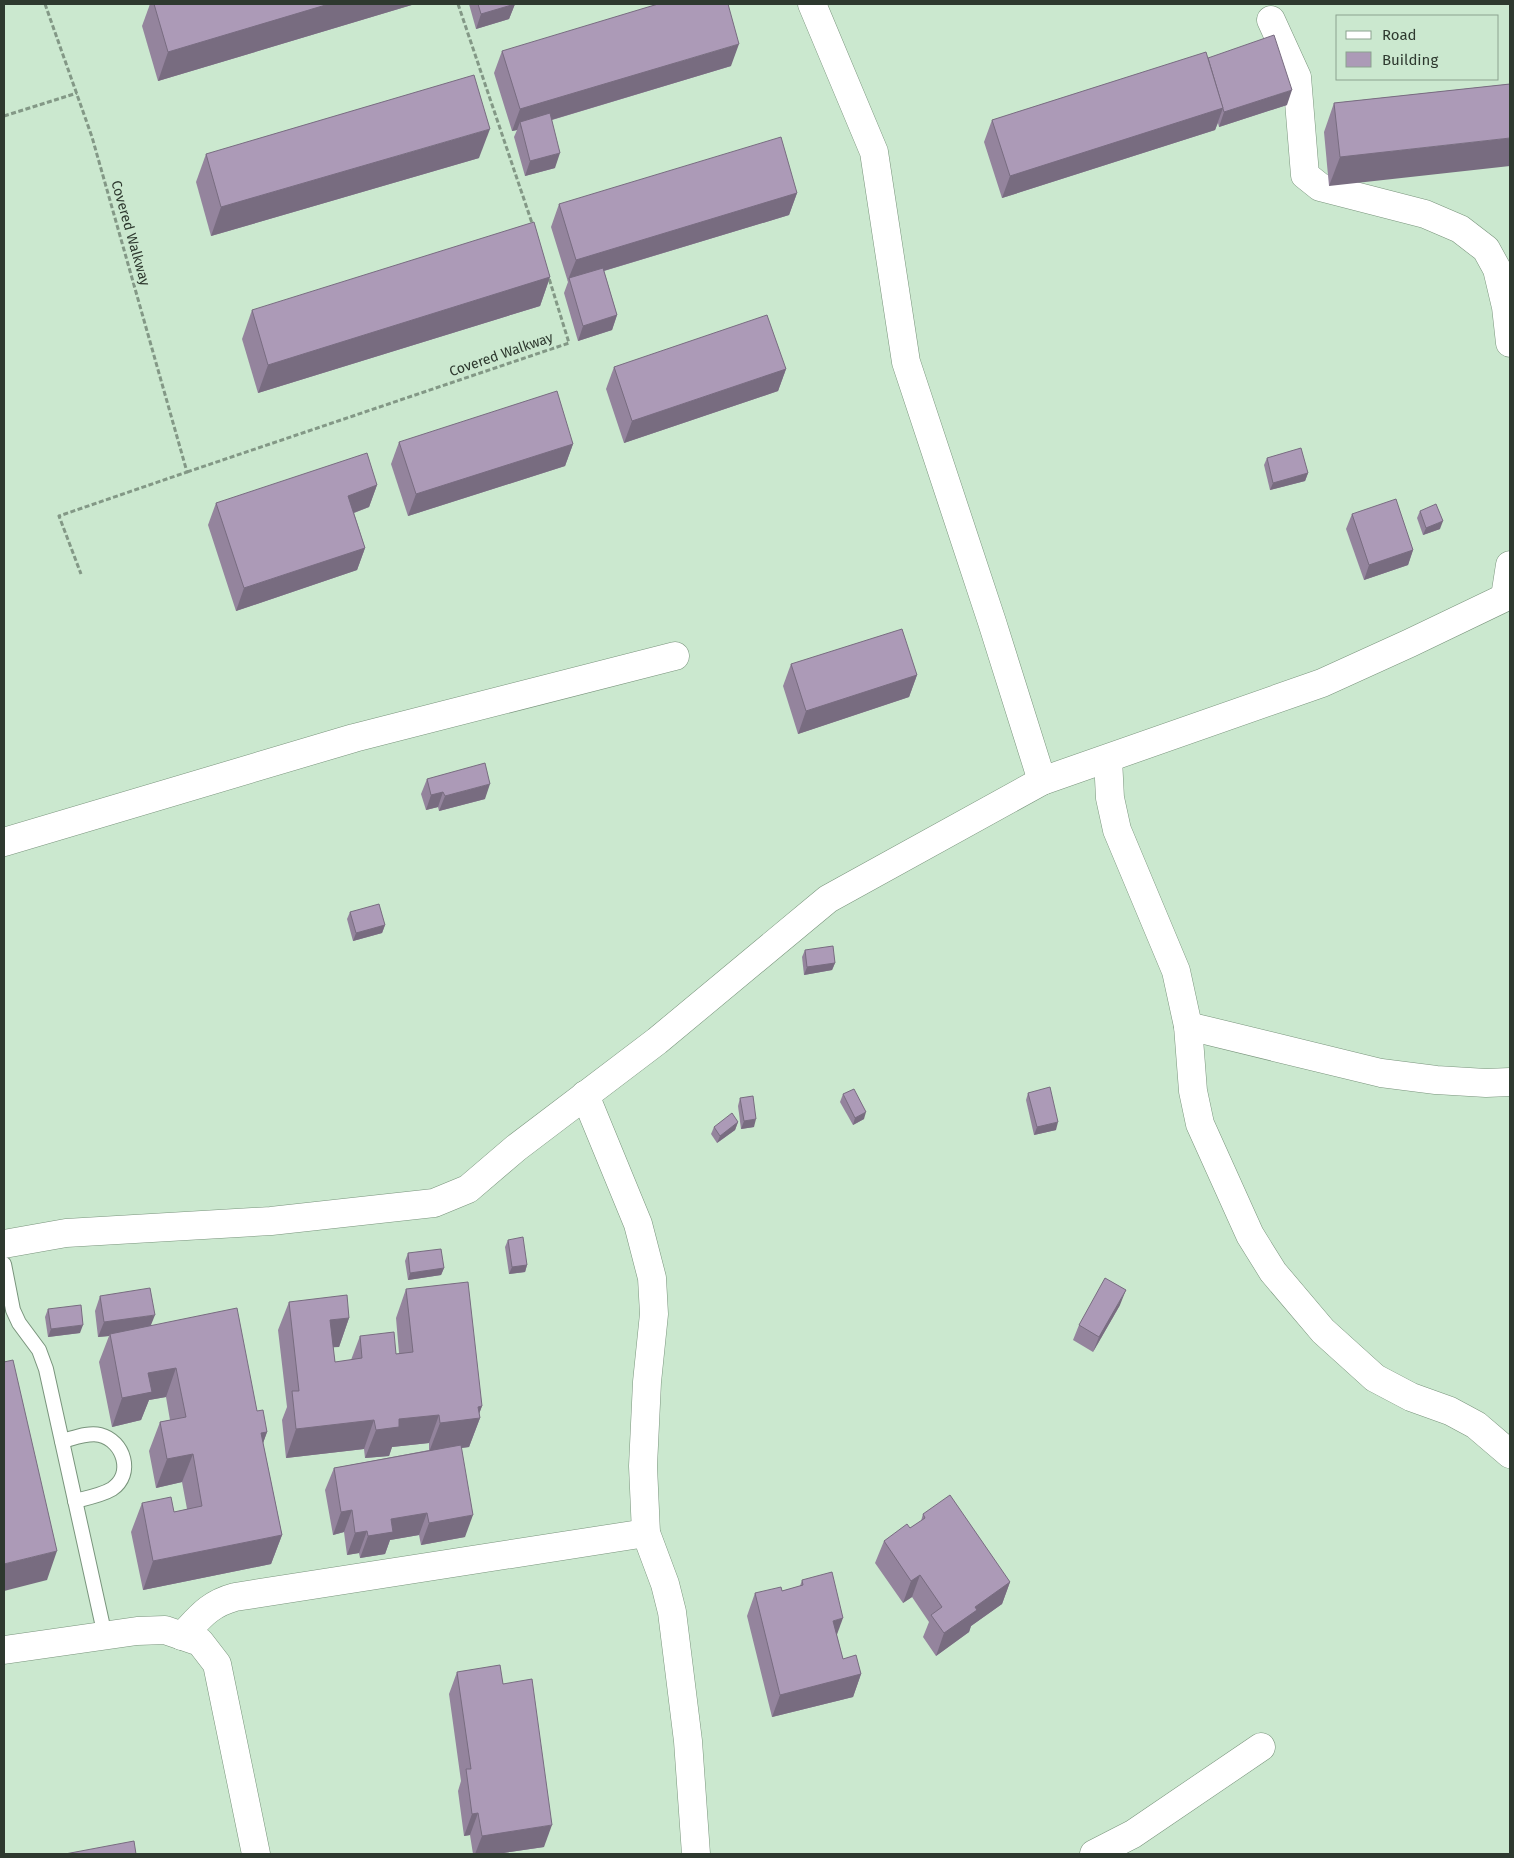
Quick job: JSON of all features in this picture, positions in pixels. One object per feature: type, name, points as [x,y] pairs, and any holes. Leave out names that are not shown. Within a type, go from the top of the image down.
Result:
[{"type":"street","points":[[812,4],[874,152],[906,362],[992,622],[1042,782]]},
{"type":"street","points":[[1271,20],[1297,77],[1304,175],[1320,188],[1425,214],[1460,229],[1486,249],[1497,269],[1506,307],[1510,343]]},
{"type":"street","points":[[4,1244],[66,1233],[271,1221],[434,1203],[468,1189],[516,1148],[657,1041],[828,899],[1042,782],[1322,683],[1410,644],[1508,596],[1510,565]]},
{"type":"street","points":[[4,842],[354,738],[675,656]]},
{"type":"street","points":[[1108,758],[1110,798],[1117,830],[1176,971],[1188,1026],[1193,1091],[1200,1124],[1250,1235],[1273,1272],[1323,1331],[1375,1378],[1411,1397],[1450,1411],[1476,1425],[1510,1454]]},
{"type":"street","points":[[1188,1026],[1380,1073],[1436,1080],[1486,1083],[1510,1082]]},
{"type":"street","points":[[585,1095],[638,1224],[652,1278],[654,1314],[643,1466],[646,1533],[665,1584],[672,1612],[688,1741],[696,1854]]},
{"type":"street","points":[[182,1636],[208,1609],[220,1601],[235,1597],[646,1533]]},
{"type":"street","points":[[4,1650],[165,1630],[200,1642],[217,1664],[256,1854]]},
{"type":"street","points":[[1094,1854],[1133,1834],[1261,1747]]},
{"type":"lane","points":[[4,1264],[12,1310],[18,1323],[39,1350],[46,1369],[105,1636]]},
{"type":"lane","points":[[62,1441],[93,1434],[100,1435],[110,1438],[117,1443],[124,1457],[122,1475],[118,1483],[111,1490],[75,1501]]},
{"type":"path","name":"Covered Walkway","points":[[45,4],[92,137],[187,472]]},
{"type":"path","points":[[458,4],[536,233]]},
{"type":"path","points":[[4,116],[77,93]]},
{"type":"path","name":"Covered Walkway","points":[[81,574],[59,516],[569,343],[547,270]]},
{"type":"building","points":[[154,4],[329,4],[168,52]]},
{"type":"building","points":[[478,4],[515,4],[481,14]]},
{"type":"building","points":[[658,4],[728,4],[739,44],[520,109],[502,51]]},
{"type":"building","points":[[1274,35],[1292,90],[1224,112],[1208,58]]},
{"type":"building","points":[[1206,52],[1223,108],[1010,176],[992,120]]},
{"type":"building","points":[[474,75],[490,129],[221,207],[206,154]]},
{"type":"building","points":[[1510,84],[1510,138],[1340,157],[1334,103]]},
{"type":"building","points":[[550,113],[560,153],[530,161],[520,122]]},
{"type":"building","points":[[781,137],[797,193],[576,260],[559,204]]},
{"type":"building","points":[[534,222],[550,277],[268,365],[252,310]]},
{"type":"building","points":[[603,268],[617,315],[583,326],[569,278]]},
{"type":"building","points":[[767,315],[786,369],[632,421],[614,367]]},
{"type":"building","points":[[557,391],[573,444],[416,494],[399,442]]},
{"type":"building","points":[[1301,448],[1308,473],[1273,483],[1267,458]]},
{"type":"building","points":[[367,453],[377,485],[348,496],[365,548],[244,588],[216,503]]},
{"type":"building","points":[[1396,499],[1413,550],[1369,565],[1352,514]]},
{"type":"building","points":[[1436,504],[1443,521],[1426,528],[1420,511]]},
{"type":"building","points":[[902,629],[917,675],[806,711],[791,664]]},
{"type":"building","points":[[485,763],[490,784],[445,796],[443,792],[431,795],[427,779]]},
{"type":"building","points":[[379,904],[385,925],[356,933],[350,912]]},
{"type":"building","points":[[833,946],[835,963],[807,967],[805,950]]},
{"type":"building","points":[[1050,1087],[1058,1122],[1037,1127],[1028,1093]]},
{"type":"building","points":[[854,1089],[866,1112],[855,1118],[843,1094]]},
{"type":"building","points":[[753,1096],[756,1119],[744,1121],[740,1098]]},
{"type":"building","points":[[732,1113],[738,1122],[720,1136],[714,1127]]},
{"type":"building","points":[[523,1237],[527,1265],[512,1267],[508,1240]]},
{"type":"building","points":[[441,1249],[444,1268],[410,1273],[408,1253]]},
{"type":"building","points":[[1105,1278],[1126,1290],[1099,1337],[1079,1325]]},
{"type":"building","points":[[468,1282],[482,1406],[478,1407],[480,1418],[440,1423],[439,1415],[399,1419],[399,1427],[376,1430],[374,1420],[296,1429],[292,1391],[299,1391],[289,1302],[347,1295],[349,1318],[330,1320],[335,1362],[362,1358],[360,1336],[394,1332],[396,1354],[413,1352],[406,1289]]},
{"type":"building","points":[[150,1288],[155,1315],[104,1322],[100,1296]]},
{"type":"building","points":[[81,1305],[83,1325],[51,1329],[48,1309]]},
{"type":"building","points":[[237,1308],[257,1411],[263,1410],[267,1432],[261,1433],[282,1535],[153,1561],[142,1503],[171,1497],[174,1512],[202,1506],[193,1454],[167,1459],[160,1422],[186,1417],[176,1368],[148,1373],[152,1392],[122,1398],[110,1334]]},
{"type":"building","points":[[13,1360],[57,1551],[4,1564],[4,1362]]},
{"type":"building","points":[[461,1445],[473,1515],[429,1523],[427,1513],[391,1519],[393,1532],[368,1536],[367,1531],[355,1533],[352,1510],[341,1512],[334,1468]]},
{"type":"building","points":[[950,1495],[1010,1582],[975,1607],[977,1610],[944,1633],[931,1615],[942,1607],[920,1575],[911,1581],[884,1541],[907,1524],[910,1528],[925,1518],[923,1514]]},
{"type":"building","points":[[832,1572],[843,1618],[833,1621],[843,1659],[856,1655],[861,1674],[780,1695],[755,1593],[781,1587],[782,1591],[803,1585],[802,1580]]},
{"type":"building","points":[[500,1665],[503,1684],[532,1679],[552,1825],[482,1836],[478,1813],[472,1814],[466,1769],[471,1769],[457,1672]]},
{"type":"building","points":[[134,1841],[136,1854],[65,1854]]}]
